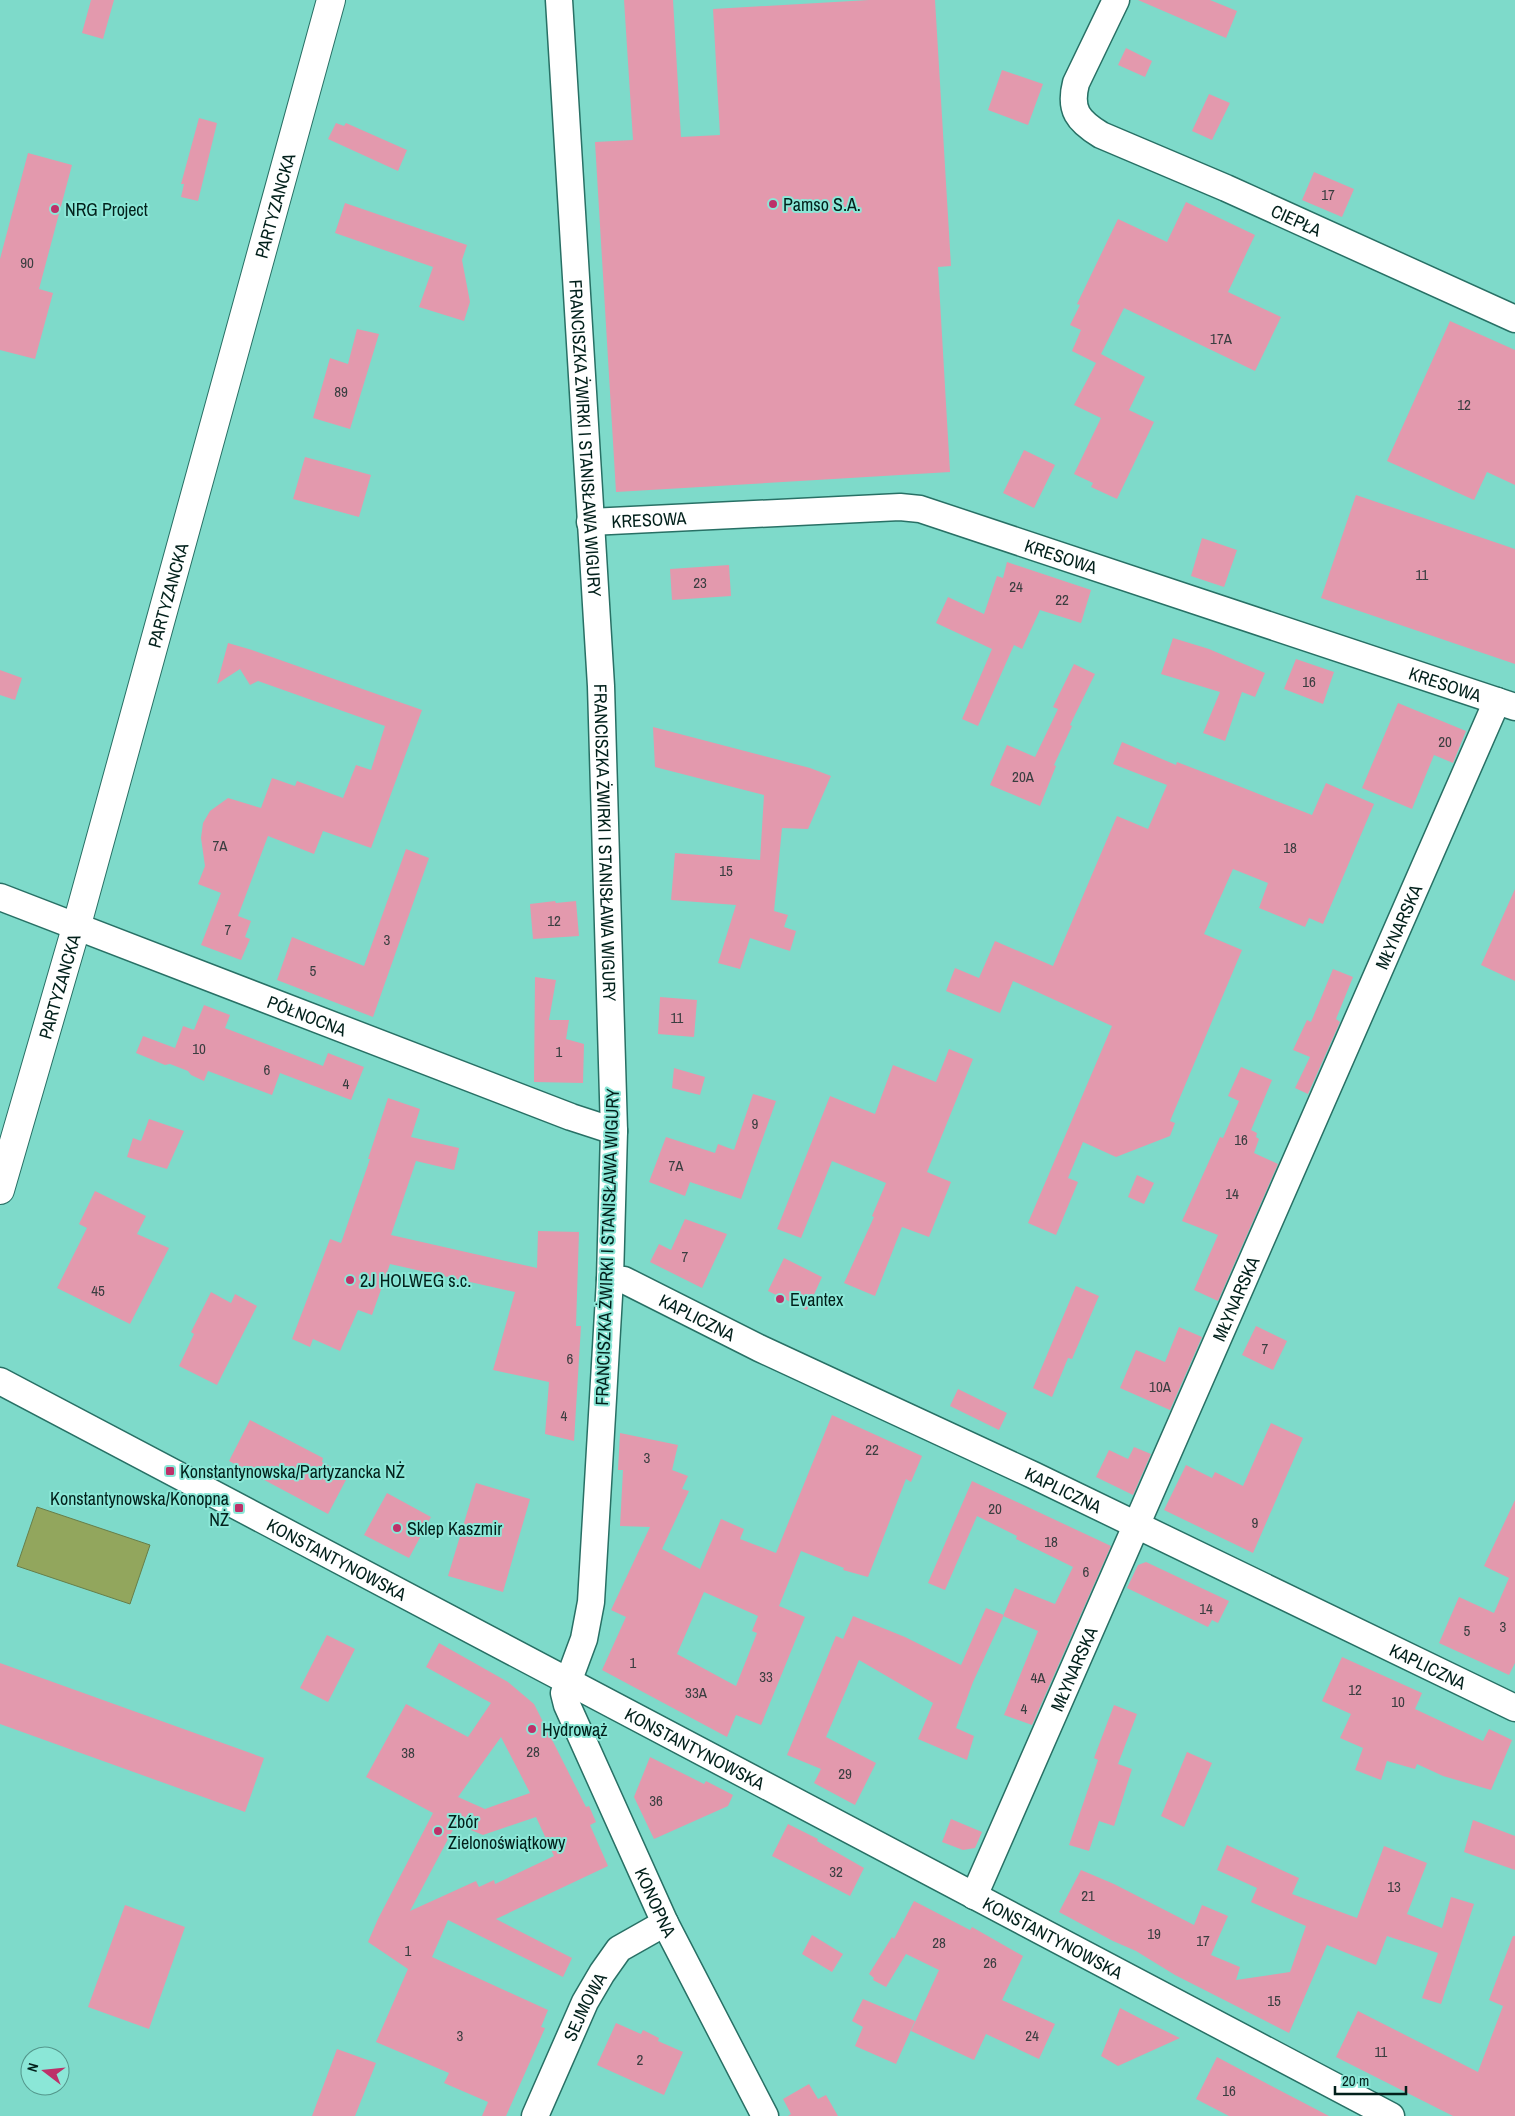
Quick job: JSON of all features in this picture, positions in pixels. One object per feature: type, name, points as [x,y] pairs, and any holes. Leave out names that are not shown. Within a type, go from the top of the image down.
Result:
[{"type":"main road","name":"PARTYZANCKA","points":[[0,1190],[76,928],[331,0]]},
{"type":"street","name":"FRANCISZKA ŻWIRKI I STANISŁAWA WIGURY","points":[[559,0],[601,686],[614,1131],[610,1279],[591,1602],[584,1639],[568,1682]]},
{"type":"street","name":"CIEPŁA","points":[[1116,0],[1076,83],[1073,97],[1078,118],[1101,135],[1226,188],[1515,319]]},
{"type":"street","name":"KRESOWA","points":[[590,522],[900,507],[920,509],[1506,704]]},
{"type":"street","name":"MŁYNARSKA","points":[[974,1896],[1136,1524],[1506,704]]},
{"type":"street","name":"PÓŁNOCNA","points":[[0,897],[76,928],[561,1113],[614,1131]]},
{"type":"street","name":"KAPLICZNA","points":[[610,1279],[624,1280],[759,1348],[1136,1524],[1515,1708]]},
{"type":"street","name":"KONSTANTYNOWSKA","points":[[0,1381],[1391,2116]]},
{"type":"street","name":"KONOPNA","points":[[568,1682],[564,1694],[567,1704],[665,1923],[765,2116]]},
{"type":"street","name":"SEJMOWA","points":[[535,2116],[585,2002],[602,1973],[619,1949],[665,1923]]},
{"type":"shaded area","points":[[37,1507],[150,1545],[130,1604],[17,1566]]},
{"type":"building","points":[[91,0],[114,0],[103,39],[82,33]]},
{"type":"building","name":"Pamso S.A.","points":[[624,0],[673,0],[681,137],[720,135],[713,9],[869,0],[935,0],[951,266],[938,267],[950,472],[616,492],[595,142],[633,140]]},
{"type":"building","points":[[1138,0],[1210,0],[1237,11],[1226,38]]},
{"type":"building","points":[[1126,48],[1152,61],[1145,77],[1118,65]]},
{"type":"building","points":[[1002,70],[1043,84],[1028,125],[988,110]]},
{"type":"building","points":[[1209,94],[1230,103],[1212,140],[1192,131]]},
{"type":"building","points":[[199,118],[217,123],[198,201],[181,197],[184,184],[181,184]]},
{"type":"building","points":[[336,123],[344,126],[346,123],[407,150],[398,171],[328,139]]},
{"type":"building","points":[[28,153],[72,165],[39,289],[53,293],[35,359],[0,350],[0,259]]},
{"type":"building","points":[[1314,172],[1354,189],[1342,217],[1302,200]]},
{"type":"building","points":[[1186,202],[1255,235],[1228,292],[1281,317],[1255,371],[1124,308],[1101,354],[1145,377],[1129,410],[1154,422],[1117,499],[1091,487],[1093,483],[1074,474],[1101,418],[1074,405],[1096,363],[1072,351],[1081,330],[1070,325],[1080,305],[1077,304],[1118,219],[1167,242]]},
{"type":"building","points":[[345,203],[467,245],[462,260],[470,302],[464,321],[419,307],[433,267],[335,233]]},
{"type":"building","points":[[1450,321],[1515,350],[1515,485],[1487,472],[1474,500],[1387,461]]},
{"type":"building","points":[[357,329],[379,334],[350,429],[313,418],[330,358],[348,364]]},
{"type":"building","points":[[1024,450],[1055,465],[1034,508],[1003,493]]},
{"type":"building","points":[[305,457],[371,475],[359,517],[293,499]]},
{"type":"building","points":[[1356,495],[1515,549],[1515,664],[1321,598]]},
{"type":"building","points":[[1202,538],[1237,550],[1224,587],[1191,576]]},
{"type":"building","points":[[1007,562],[1091,590],[1081,623],[1040,610],[1022,649],[1014,645],[978,726],[962,719],[992,649],[936,623],[948,597],[984,614],[997,576],[1003,578]]},
{"type":"building","points":[[729,565],[731,596],[672,600],[670,569]]},
{"type":"building","points":[[1173,638],[1209,649],[1265,673],[1255,697],[1242,692],[1225,741],[1203,733],[1220,692],[1161,674]]},
{"type":"building","points":[[228,643],[422,710],[371,848],[323,831],[314,854],[268,836],[238,916],[251,921],[245,937],[250,939],[241,960],[201,945],[221,893],[198,884],[205,866],[201,838],[203,823],[210,811],[228,798],[261,808],[272,778],[295,786],[297,781],[343,798],[356,765],[371,770],[385,726],[258,681],[250,685],[240,669],[217,684]]},
{"type":"building","points":[[1296,659],[1334,672],[1323,704],[1284,689]]},
{"type":"building","points":[[1074,664],[1095,674],[1070,725],[1072,726],[1054,765],[1056,766],[1040,806],[990,785],[1007,745],[1035,757],[1058,709],[1053,707]]},
{"type":"building","points":[[0,670],[22,678],[15,700],[0,695]]},
{"type":"building","points":[[1398,703],[1466,731],[1453,763],[1434,755],[1412,809],[1362,788]]},
{"type":"building","points":[[653,727],[810,768],[831,776],[808,829],[782,828],[774,911],[788,915],[784,927],[796,931],[790,951],[750,938],[740,969],[718,963],[736,905],[671,900],[675,853],[760,860],[764,795],[655,767]]},
{"type":"building","points":[[1122,742],[1176,765],[1177,762],[1312,815],[1326,783],[1374,804],[1323,924],[1309,918],[1305,927],[1259,908],[1268,883],[1233,869],[1204,934],[1242,950],[1170,1121],[1175,1123],[1170,1136],[1116,1157],[1083,1142],[1068,1178],[1078,1182],[1056,1235],[1028,1223],[1112,1026],[1013,981],[1000,1013],[946,991],[955,968],[979,978],[995,941],[1053,966],[1117,816],[1148,829],[1167,785],[1113,764]]},
{"type":"building","points":[[406,849],[429,858],[373,1017],[277,980],[292,937],[364,966]]},
{"type":"building","points":[[1515,889],[1515,981],[1481,965]]},
{"type":"building","points":[[555,901],[556,903],[576,901],[579,936],[533,939],[530,904]]},
{"type":"building","points":[[1333,969],[1353,977],[1336,1019],[1340,1022],[1308,1094],[1295,1088],[1310,1057],[1293,1050],[1307,1020],[1311,1022]]},
{"type":"building","points":[[535,977],[556,980],[549,1020],[569,1020],[566,1039],[584,1044],[583,1083],[534,1082]]},
{"type":"building","points":[[660,997],[697,1000],[694,1037],[658,1034]]},
{"type":"building","points":[[204,1005],[230,1015],[225,1028],[323,1066],[328,1053],[364,1067],[351,1100],[280,1073],[272,1095],[208,1071],[204,1081],[191,1075],[188,1071],[170,1064],[165,1065],[136,1053],[143,1036],[175,1048],[183,1026],[194,1030]]},
{"type":"building","points":[[949,1049],[973,1059],[927,1172],[951,1182],[929,1237],[902,1227],[875,1296],[844,1283],[874,1217],[872,1216],[886,1183],[832,1161],[801,1238],[777,1229],[830,1096],[875,1114],[893,1065],[936,1082]]},
{"type":"building","points":[[1241,1067],[1272,1080],[1251,1130],[1257,1133],[1256,1137],[1259,1139],[1254,1153],[1278,1164],[1218,1301],[1194,1290],[1218,1235],[1182,1221],[1220,1137],[1223,1138],[1239,1101],[1228,1096]]},
{"type":"building","points":[[674,1068],[705,1077],[700,1095],[672,1088]]},
{"type":"building","points":[[753,1094],[776,1101],[741,1199],[690,1182],[685,1196],[649,1182],[666,1137],[715,1153],[718,1144],[734,1150]]},
{"type":"building","points":[[388,1098],[420,1109],[411,1137],[459,1148],[454,1170],[416,1161],[391,1235],[537,1268],[538,1231],[579,1232],[576,1326],[581,1326],[574,1441],[545,1434],[549,1382],[493,1370],[515,1292],[390,1264],[372,1315],[358,1310],[340,1351],[313,1339],[310,1347],[292,1339],[330,1239],[341,1243],[370,1159],[368,1159]]},
{"type":"building","points":[[149,1119],[184,1131],[167,1169],[127,1157],[133,1138],[141,1141]]},
{"type":"building","points":[[1137,1175],[1154,1183],[1144,1204],[1128,1197]]},
{"type":"building","points":[[95,1191],[146,1216],[137,1234],[169,1248],[130,1324],[57,1288],[87,1228],[79,1224]]},
{"type":"building","points":[[685,1219],[727,1234],[702,1288],[650,1262],[659,1244],[671,1250]]},
{"type":"building","points":[[784,1258],[822,1277],[807,1310],[768,1291]]},
{"type":"building","points":[[1076,1286],[1099,1296],[1072,1359],[1068,1358],[1052,1397],[1033,1388]]},
{"type":"building","points":[[211,1292],[231,1303],[235,1294],[257,1306],[217,1385],[179,1366],[194,1334],[191,1332]]},
{"type":"building","points":[[1256,1326],[1287,1341],[1273,1370],[1242,1355]]},
{"type":"building","points":[[1179,1327],[1202,1337],[1170,1410],[1120,1388],[1136,1350],[1165,1362]]},
{"type":"building","points":[[958,1389],[1007,1413],[999,1430],[950,1406]]},
{"type":"building","points":[[832,1415],[922,1456],[911,1482],[906,1479],[868,1577],[843,1570],[844,1568],[801,1551],[779,1606],[805,1617],[761,1725],[736,1715],[727,1737],[602,1670],[626,1617],[611,1610],[650,1527],[620,1526],[623,1470],[618,1470],[620,1433],[678,1445],[672,1470],[688,1476],[682,1489],[689,1491],[662,1549],[700,1569],[721,1519],[744,1529],[740,1539],[776,1553]],"holes":[[[704,1592],[758,1616],[752,1631],[757,1633],[736,1686],[677,1654]]]},
{"type":"building","points":[[250,1420],[323,1458],[322,1462],[348,1476],[328,1514],[229,1461]]},
{"type":"building","points":[[1271,1423],[1303,1438],[1253,1553],[1164,1510],[1186,1465],[1212,1478],[1215,1472],[1243,1486]]},
{"type":"building","points":[[1134,1447],[1151,1454],[1133,1495],[1096,1477],[1109,1450],[1128,1459]]},
{"type":"building","points":[[972,1481],[1111,1546],[1032,1725],[1004,1715],[1038,1631],[1003,1616],[1015,1588],[1055,1604],[1073,1567],[1016,1539],[1017,1536],[977,1516],[945,1590],[928,1583]]},
{"type":"building","points":[[476,1483],[530,1499],[503,1592],[448,1576]]},
{"type":"building","name":"Sklep Kaszmir","points":[[387,1493],[431,1517],[409,1558],[364,1535]]},
{"type":"building","points":[[1515,1500],[1515,1663],[1509,1675],[1439,1643],[1459,1597],[1494,1613],[1509,1578],[1484,1566]]},
{"type":"building","points":[[1146,1562],[1229,1601],[1218,1623],[1212,1620],[1208,1627],[1127,1588],[1138,1565]]},
{"type":"building","points":[[986,1608],[1004,1615],[973,1682],[956,1728],[974,1736],[967,1760],[918,1739],[933,1703],[859,1660],[826,1737],[876,1763],[855,1805],[814,1783],[821,1769],[787,1755],[836,1636],[843,1639],[853,1616],[905,1637],[961,1665]]},
{"type":"building","points":[[327,1635],[355,1649],[328,1702],[300,1688]]},
{"type":"building","points":[[439,1643],[508,1682],[534,1704],[586,1807],[589,1806],[596,1822],[590,1825],[608,1866],[496,1919],[572,1958],[563,1977],[448,1920],[432,1957],[548,2010],[541,2027],[545,2028],[506,2116],[482,2116],[488,2102],[444,2083],[449,2073],[376,2042],[408,1969],[368,1942],[433,1813],[366,1777],[406,1704],[468,1737],[491,1703],[426,1667]],"holes":[[[501,1737],[530,1793],[485,1809],[458,1797]],[[536,1817],[554,1856],[495,1884],[494,1880],[479,1887],[476,1881],[410,1911],[456,1824],[483,1835]]]},
{"type":"building","points":[[1342,1657],[1422,1693],[1415,1709],[1483,1741],[1489,1729],[1512,1740],[1491,1790],[1443,1776],[1417,1764],[1415,1769],[1387,1761],[1381,1780],[1355,1770],[1363,1748],[1340,1738],[1351,1714],[1322,1701]]},
{"type":"building","points":[[0,1663],[264,1758],[245,1812],[0,1724]]},
{"type":"building","points":[[1114,1705],[1137,1714],[1118,1764],[1132,1769],[1114,1826],[1099,1821],[1089,1851],[1069,1845],[1098,1760],[1094,1758]]},
{"type":"building","points":[[1187,1752],[1212,1763],[1184,1827],[1161,1816]]},
{"type":"building","points":[[650,1757],[704,1784],[706,1781],[733,1795],[728,1806],[654,1839],[634,1797]]},
{"type":"building","points":[[951,1819],[982,1832],[975,1848],[963,1850],[942,1842]]},
{"type":"building","points":[[1473,1820],[1515,1836],[1515,1870],[1464,1852]]},
{"type":"building","points":[[788,1824],[818,1839],[817,1841],[864,1868],[850,1896],[772,1856]]},
{"type":"building","points":[[1227,1845],[1299,1878],[1292,1894],[1357,1918],[1384,1846],[1427,1863],[1407,1914],[1442,1928],[1451,1897],[1474,1904],[1441,2004],[1422,1998],[1438,1953],[1387,1936],[1376,1965],[1327,1945],[1289,2033],[1175,1975],[1136,1951],[1059,1912],[1081,1870],[1114,1884],[1194,1925],[1202,1905],[1228,1916],[1211,1955],[1240,1967],[1236,1980],[1290,1972],[1306,1926],[1251,1902],[1257,1888],[1217,1870]]},
{"type":"building","points":[[914,1901],[970,1930],[972,1927],[1023,1956],[1002,2000],[1055,2024],[1039,2059],[986,2034],[974,2060],[911,2031],[939,1970],[906,1954],[886,1987],[873,1980],[874,1978],[869,1974],[892,1937],[894,1939]]},
{"type":"building","points":[[125,1905],[185,1927],[149,2029],[88,2007]]},
{"type":"building","points":[[812,1935],[843,1954],[832,1972],[802,1954]]},
{"type":"building","points":[[1513,1936],[1515,1936],[1515,2116],[1453,2116],[1336,2057],[1358,2011],[1478,2072],[1503,2006],[1489,2000]]},
{"type":"building","points":[[863,1999],[915,2021],[896,2064],[855,2046],[863,2027],[852,2021]]},
{"type":"building","points":[[1120,2008],[1180,2038],[1118,2066],[1101,2056]]},
{"type":"building","points":[[616,2023],[641,2034],[643,2030],[659,2038],[658,2041],[683,2052],[664,2095],[597,2065]]},
{"type":"building","points":[[337,2049],[376,2063],[355,2116],[312,2116]]},
{"type":"building","points":[[1217,2057],[1329,2116],[1229,2116],[1196,2099]]},
{"type":"building","points":[[809,2084],[818,2099],[826,2095],[838,2116],[788,2116],[791,2114],[783,2099]]},
{"type":"place","name":"Pamso S.A.","points":[[773,204]]},
{"type":"place","name":"NRG Project","points":[[55,209]]},
{"type":"place","name":"2J HOLWEG s.c.","points":[[350,1280]]},
{"type":"place","name":"Evantex","points":[[780,1299]]},
{"type":"place","name":"Konstantynowska/Partyzancka NŻ","points":[[170,1471]]},
{"type":"place","name":"Konstantynowska/Konopna NŻ","points":[[239,1508]]},
{"type":"place","name":"Sklep Kaszmir","points":[[397,1528]]},
{"type":"place","name":"Hydrowąż","points":[[532,1729]]},
{"type":"place","name":"Zbór Zielonoświątkowy","points":[[438,1831]]}]
